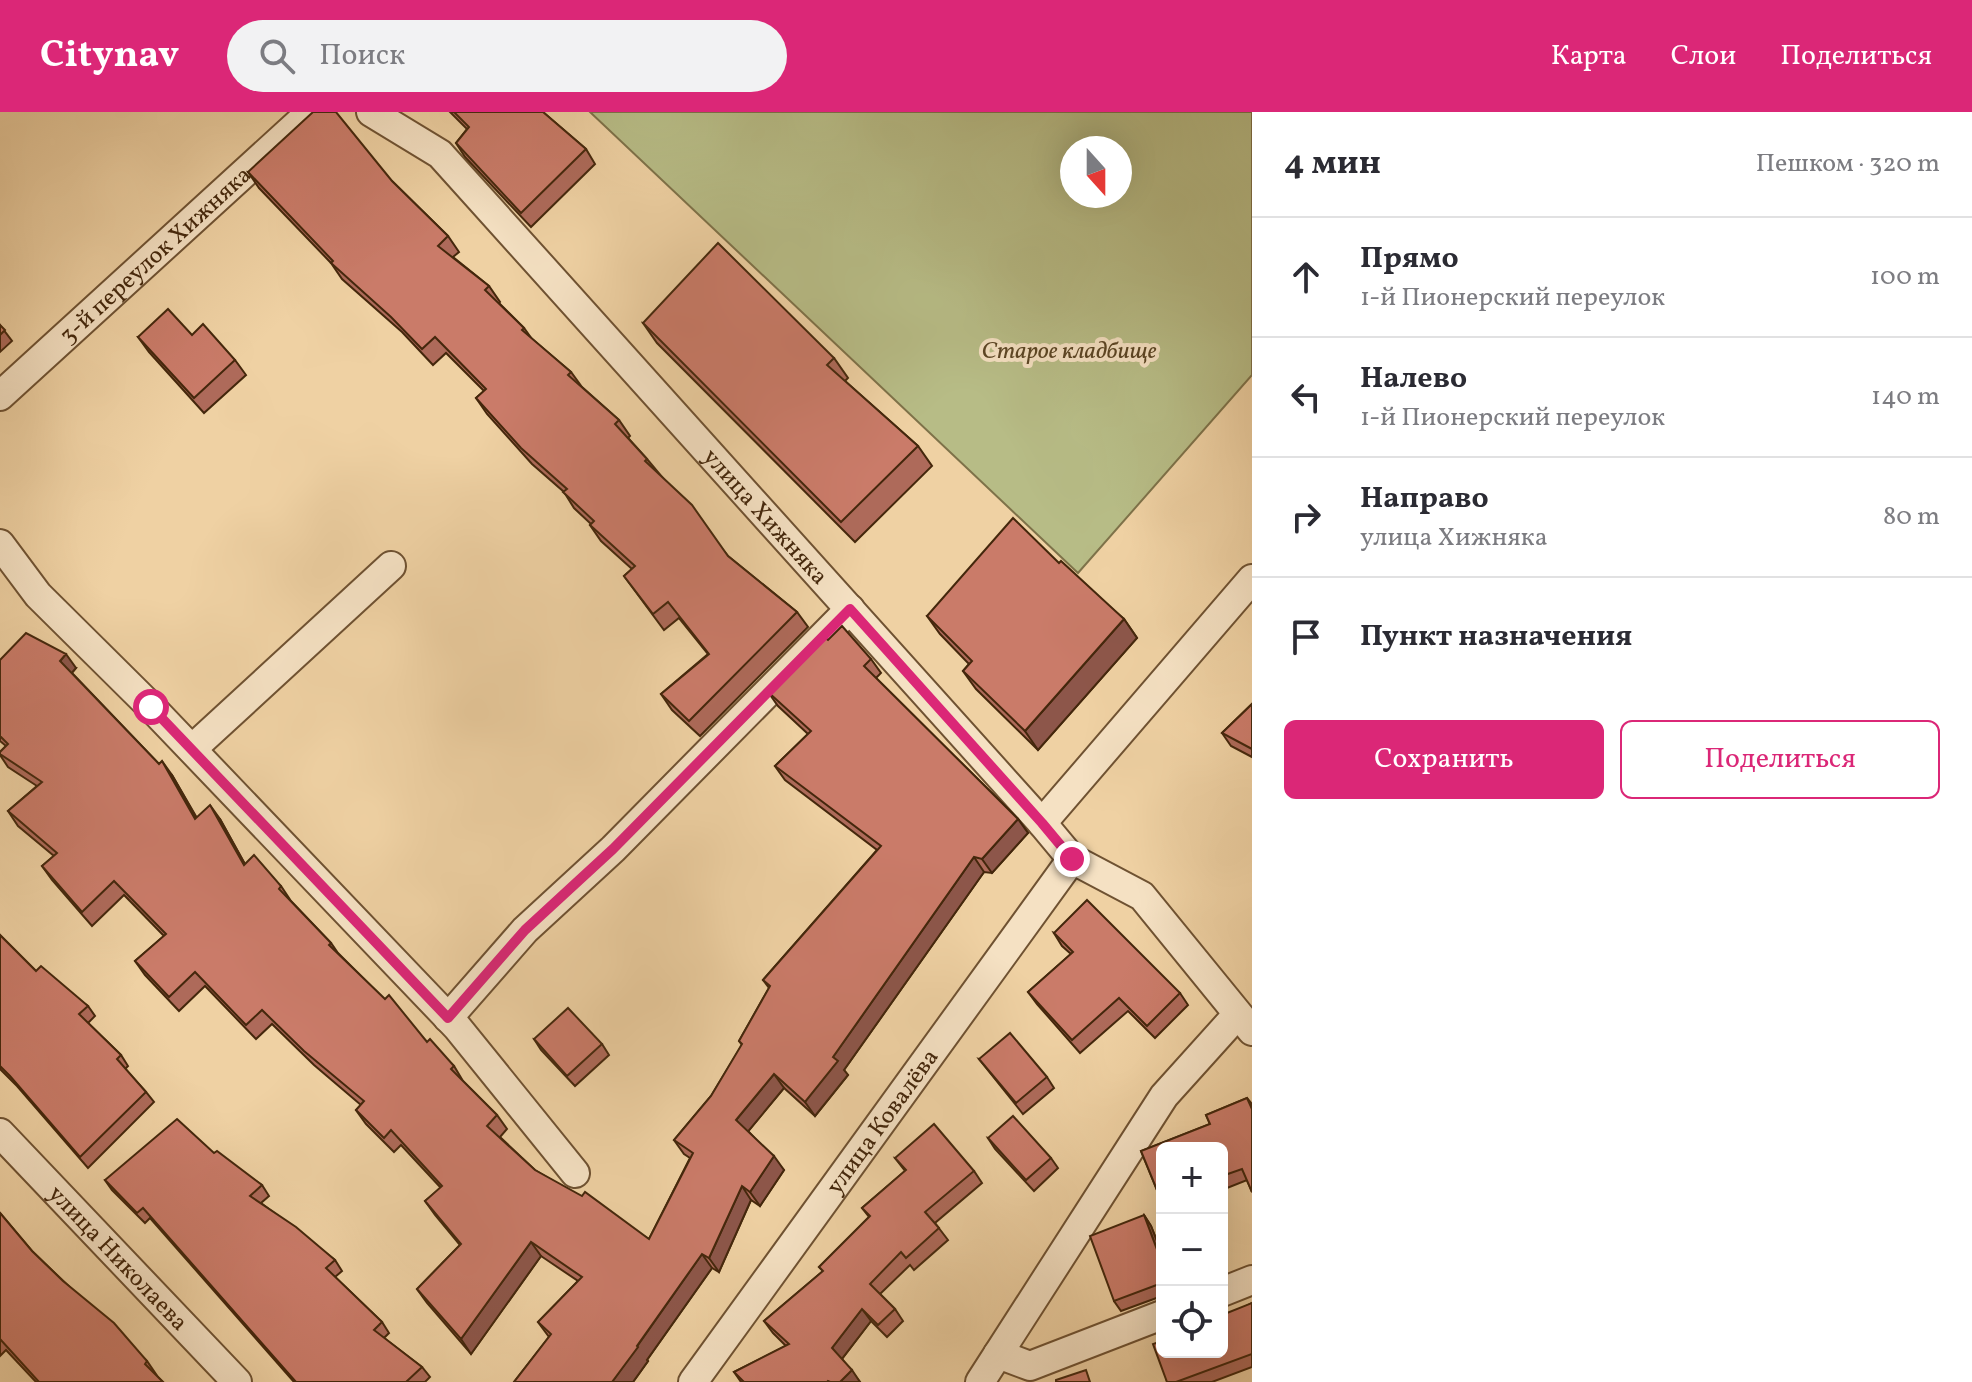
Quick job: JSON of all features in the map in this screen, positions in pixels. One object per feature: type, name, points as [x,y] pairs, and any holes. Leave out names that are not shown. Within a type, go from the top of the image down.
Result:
[{"type":"street","name":"3-й переулок Хижняка","points":[[0,396],[311,112]]},
{"type":"street","name":"улица Хижняка","points":[[371,112],[440,154],[1072,859],[1142,896],[1245,1023]]},
{"type":"street","points":[[0,544],[38,595],[192,749],[448,1018],[575,1173]]},
{"type":"street","points":[[192,749],[391,566]]},
{"type":"street","points":[[1042,823],[1252,579]]},
{"type":"street","points":[[448,1018],[525,930],[613,849],[850,609]]},
{"type":"street","name":"улица Ковалёва","points":[[693,1382],[1072,859]]},
{"type":"street","points":[[980,1382],[1164,1096],[1245,1023]]},
{"type":"street","name":"улица Николаева","points":[[0,1133],[237,1382]]},
{"type":"street","points":[[1228,1290],[1252,1280]]},
{"type":"street","points":[[998,1354],[1030,1366],[1156,1317]]},
{"type":"green space","name":"Старое кладбище","points":[[590,112],[1252,112],[1252,375],[1078,573]]},
{"type":"building","points":[[313,112],[336,112],[392,181],[448,236],[438,246],[489,286],[485,290],[524,328],[522,330],[571,372],[568,375],[619,420],[615,424],[647,459],[645,461],[692,505],[728,556],[797,612],[689,721],[661,694],[709,654],[668,602],[653,614],[624,576],[635,566],[590,525],[594,521],[563,492],[567,489],[521,448],[476,398],[486,389],[435,337],[422,349],[331,263],[333,261],[248,172]]},
{"type":"building","points":[[454,112],[543,112],[586,149],[521,213],[456,143],[469,127]]},
{"type":"building","points":[[718,243],[834,358],[827,365],[918,446],[841,522],[643,323]]},
{"type":"building","points":[[168,309],[192,335],[203,324],[235,360],[194,398],[138,337]]},
{"type":"building","points":[[1013,518],[1124,619],[1025,731],[963,671],[972,661],[927,616]]},
{"type":"building","points":[[842,626],[871,659],[864,666],[1018,819],[982,859],[974,857],[833,1057],[838,1061],[805,1102],[774,1074],[736,1120],[774,1156],[750,1192],[742,1186],[709,1258],[702,1254],[612,1382],[514,1382],[551,1334],[538,1322],[582,1277],[531,1242],[461,1339],[417,1289],[461,1244],[425,1201],[442,1186],[391,1130],[384,1138],[356,1110],[364,1101],[304,1051],[262,1010],[246,1025],[195,972],[169,997],[135,961],[166,934],[114,881],[82,912],[42,866],[57,853],[8,811],[42,782],[0,754],[8,744],[0,736],[0,660],[26,633],[66,654],[60,661],[159,764],[162,761],[195,819],[210,805],[244,865],[254,855],[281,886],[279,889],[331,943],[329,945],[385,999],[389,995],[427,1042],[430,1039],[454,1066],[451,1069],[497,1115],[487,1126],[535,1170],[582,1196],[585,1192],[649,1239],[693,1153],[674,1140],[711,1096],[742,1044],[739,1041],[770,986],[763,980],[881,846],[775,766],[811,731],[768,692],[823,636],[828,640]]},
{"type":"building","points":[[1252,704],[1252,749],[1222,733]]},
{"type":"building","points":[[1087,900],[1180,993],[1147,1026],[1119,998],[1072,1040],[1028,992],[1073,952],[1054,933]]},
{"type":"building","points":[[0,935],[36,971],[41,966],[88,1006],[79,1014],[121,1055],[117,1059],[146,1092],[80,1157],[0,1066]]},
{"type":"building","points":[[568,1008],[602,1044],[567,1076],[534,1039]]},
{"type":"building","points":[[1010,1033],[1047,1077],[1016,1103],[979,1059]]},
{"type":"building","points":[[1247,1098],[1252,1109],[1252,1192],[1242,1169],[1228,1174],[1228,1142],[1164,1142],[1210,1124],[1206,1115]]},
{"type":"building","points":[[1013,1116],[1051,1158],[1026,1180],[988,1138]]},
{"type":"building","points":[[177,1119],[214,1153],[217,1151],[262,1185],[250,1196],[296,1227],[335,1260],[326,1268],[382,1322],[374,1330],[422,1367],[406,1382],[296,1382],[143,1208],[137,1213],[105,1180]]},
{"type":"building","points":[[934,1124],[974,1171],[925,1212],[939,1228],[906,1258],[901,1252],[870,1284],[895,1309],[878,1325],[862,1309],[832,1348],[852,1370],[840,1382],[744,1382],[734,1372],[789,1344],[764,1321],[823,1271],[819,1267],[870,1216],[862,1208],[906,1170],[895,1158]]},
{"type":"building","points":[[1156,1145],[1156,1188],[1141,1151]]},
{"type":"building","points":[[0,1213],[63,1281],[114,1323],[163,1382],[39,1382],[0,1339]]},
{"type":"building","points":[[1144,1215],[1156,1247],[1156,1285],[1114,1301],[1090,1236]]},
{"type":"building","points":[[1252,1303],[1252,1354],[1176,1382],[1167,1382],[1158,1358],[1228,1358],[1228,1313]]},
{"type":"building","points":[[1086,1370],[1090,1382],[1056,1382],[1056,1380]]},
{"type":"route","points":[[151,707],[448,1018],[525,930],[613,849],[850,609],[1072,859]]}]
